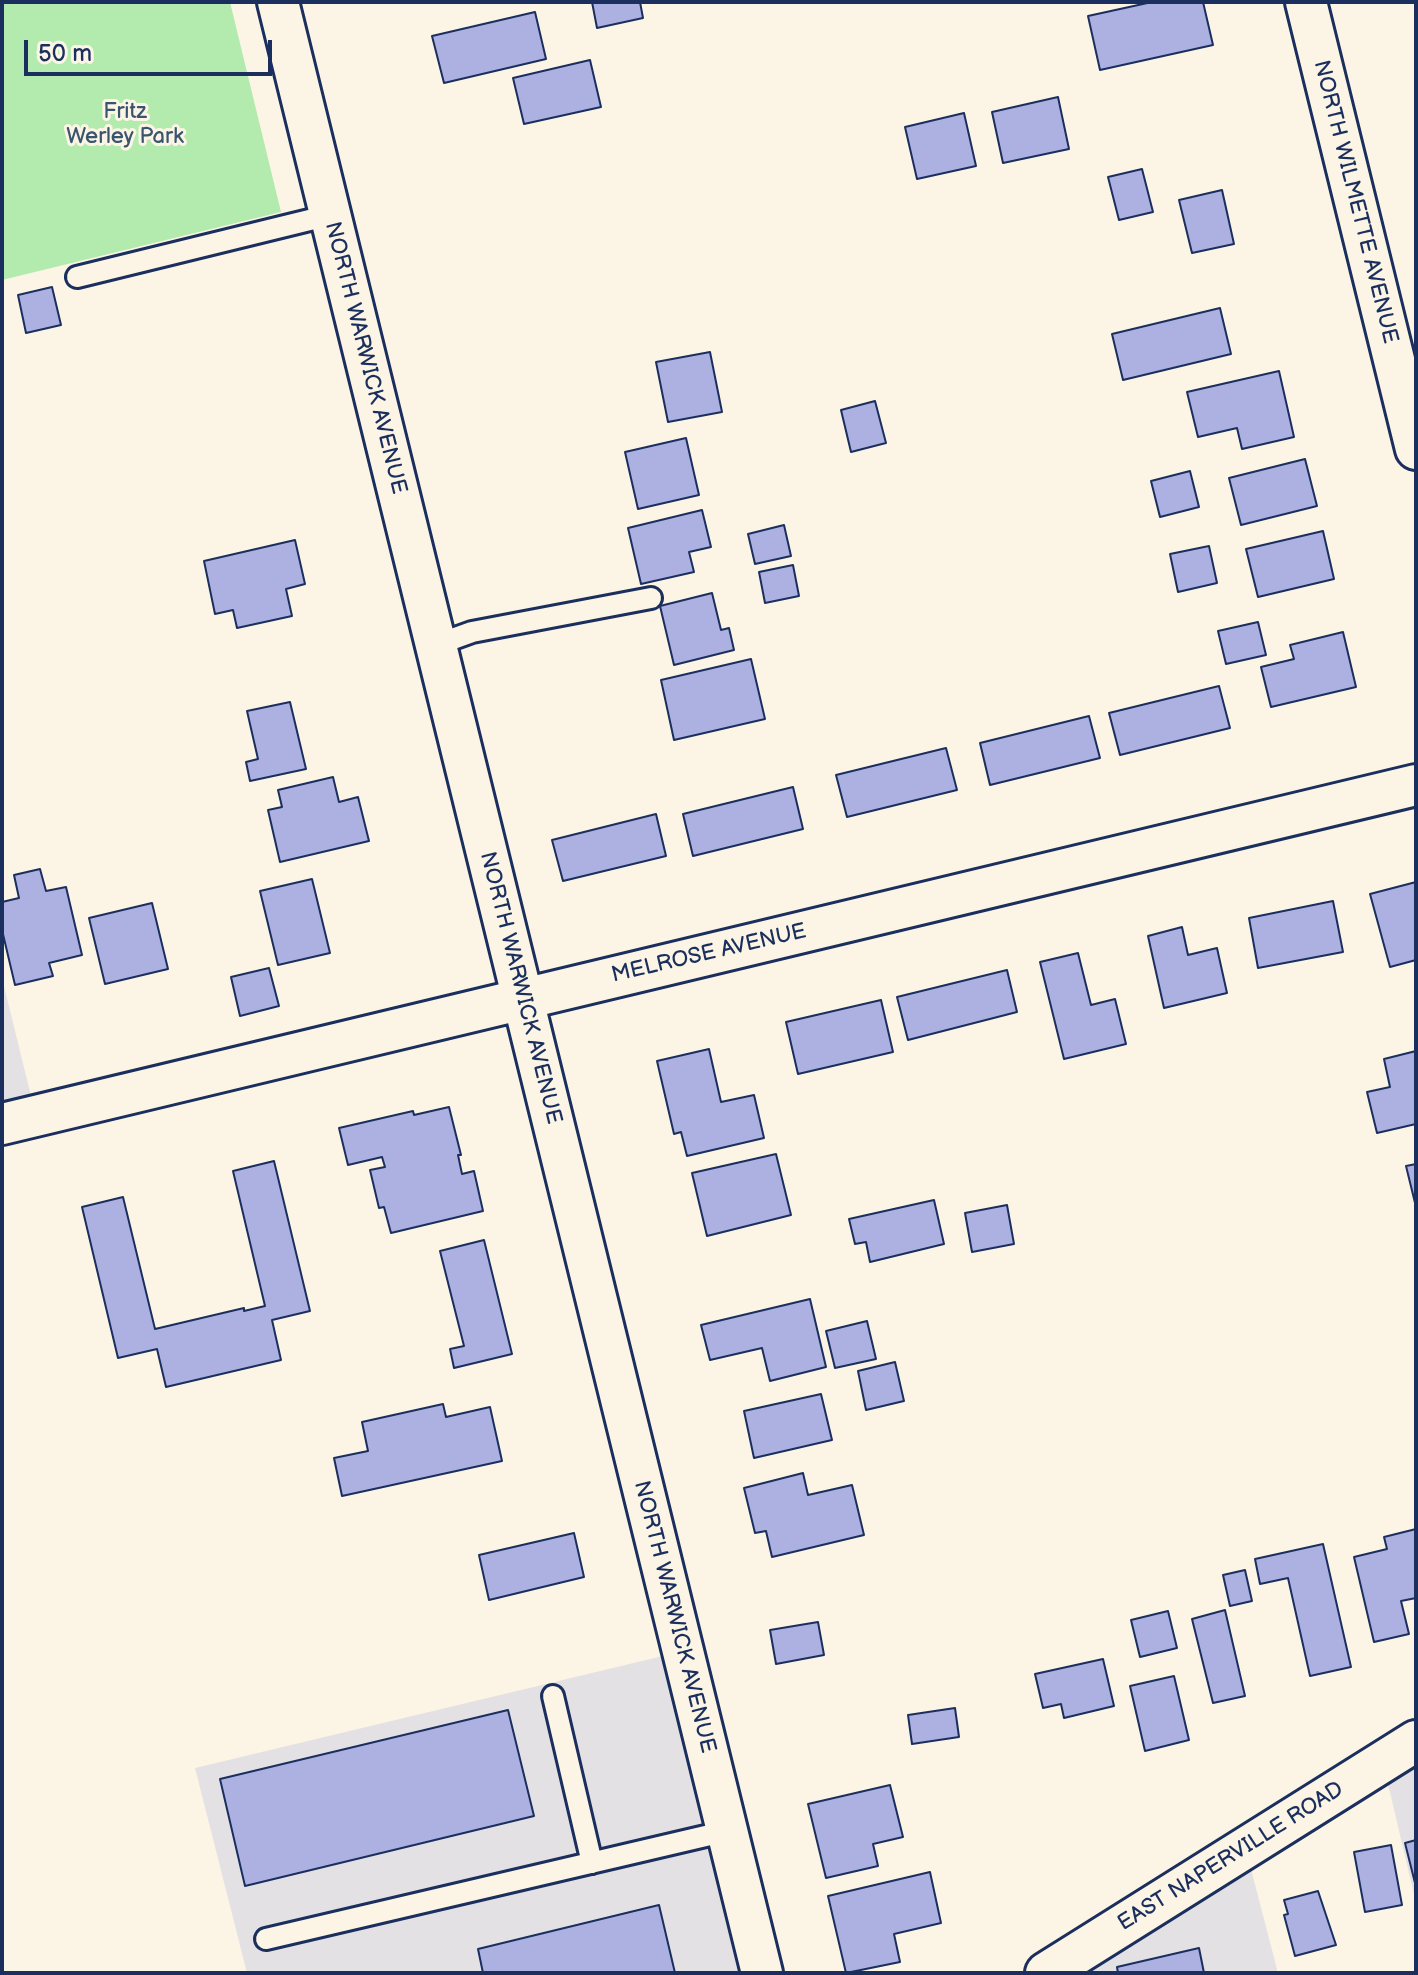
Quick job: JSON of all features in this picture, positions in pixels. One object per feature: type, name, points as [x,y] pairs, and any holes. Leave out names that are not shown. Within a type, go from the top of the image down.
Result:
[{"type":"street","name":"NORTH WARWICK AVENUE","points":[[278,2],[762,1973]]},
{"type":"street","name":"NORTH WILMETTE AVENUE","points":[[1306,2],[1416,449]]},
{"type":"street","name":"MELROSE AVENUE","points":[[2,1124],[1416,785]]},
{"type":"street","name":"EAST NAPERVILLE ROAD","points":[[1046,1973],[1416,1741]]},
{"type":"lane","points":[[77,277],[330,215]]},
{"type":"lane","points":[[436,645],[472,632],[651,598]]},
{"type":"lane","points":[[553,1696],[592,1863]]},
{"type":"lane","points":[[266,1939],[727,1831]]},
{"type":"shaded area","points":[[2,978],[33,1104],[2,1111]]},
{"type":"shaded area","points":[[667,1655],[743,1973],[247,1973],[195,1768]]},
{"type":"shaded area","points":[[1416,1766],[1416,1903],[1388,1784]]},
{"type":"shaded area","points":[[1251,1869],[1278,1973],[1080,1973],[1096,1962]]},
{"type":"green space","name":"Fritz Werley Park","points":[[2,2],[230,2],[281,212],[2,280]]},
{"type":"building","points":[[592,2],[640,2],[643,18],[597,28]]},
{"type":"building","points":[[1152,2],[1203,2],[1213,45],[1100,70],[1088,16]]},
{"type":"building","points":[[535,12],[546,59],[444,83],[432,36]]},
{"type":"building","points":[[590,60],[601,107],[524,124],[513,78]]},
{"type":"building","points":[[1058,97],[1069,149],[1003,163],[992,112]]},
{"type":"building","points":[[964,113],[976,166],[917,179],[905,127]]},
{"type":"building","points":[[1142,169],[1153,212],[1119,220],[1108,177]]},
{"type":"building","points":[[1222,190],[1234,244],[1192,253],[1179,200]]},
{"type":"building","points":[[52,287],[61,325],[26,333],[18,295]]},
{"type":"building","points":[[1220,308],[1231,354],[1123,380],[1112,334]]},
{"type":"building","points":[[710,352],[722,412],[668,422],[656,362]]},
{"type":"building","points":[[1279,371],[1294,437],[1242,449],[1237,428],[1198,437],[1187,392]]},
{"type":"building","points":[[875,401],[886,443],[851,452],[841,410]]},
{"type":"building","points":[[686,438],[699,495],[638,509],[625,452]]},
{"type":"building","points":[[1305,459],[1317,506],[1241,525],[1229,478]]},
{"type":"building","points":[[1190,471],[1199,507],[1160,517],[1151,481]]},
{"type":"building","points":[[702,510],[711,547],[689,552],[694,572],[641,584],[628,528]]},
{"type":"building","points":[[784,525],[791,556],[755,564],[748,534]]},
{"type":"building","points":[[1323,531],[1334,579],[1258,597],[1246,549]]},
{"type":"building","points":[[295,540],[305,584],[286,589],[292,616],[237,628],[233,610],[215,614],[204,561]]},
{"type":"building","points":[[1209,546],[1217,583],[1178,592],[1170,554]]},
{"type":"building","points":[[793,565],[799,596],[765,603],[759,572]]},
{"type":"building","points":[[712,593],[721,630],[729,628],[734,650],[674,665],[660,606]]},
{"type":"building","points":[[1258,622],[1266,655],[1226,664],[1218,631]]},
{"type":"building","points":[[1343,632],[1356,687],[1271,707],[1261,667],[1294,659],[1290,645]]},
{"type":"building","points":[[751,659],[765,719],[674,740],[661,680]]},
{"type":"building","points":[[1219,686],[1230,728],[1120,755],[1109,713]]},
{"type":"building","points":[[290,702],[306,769],[250,781],[246,762],[258,759],[247,711]]},
{"type":"building","points":[[1089,716],[1100,758],[990,785],[980,743]]},
{"type":"building","points":[[946,748],[957,790],[847,817],[836,775]]},
{"type":"building","points":[[333,777],[339,802],[358,797],[369,841],[280,862],[268,810],[282,807],[278,790]]},
{"type":"building","points":[[793,787],[803,829],[693,856],[683,814]]},
{"type":"building","points":[[656,814],[666,856],[563,881],[552,840]]},
{"type":"building","points":[[40,869],[46,891],[66,887],[82,955],[49,963],[53,976],[15,985],[2,930],[2,902],[19,898],[14,875]]},
{"type":"building","points":[[312,879],[330,953],[278,965],[260,891]]},
{"type":"building","points":[[1416,882],[1416,960],[1390,967],[1370,894]]},
{"type":"building","points":[[1333,901],[1343,952],[1258,968],[1249,918]]},
{"type":"building","points":[[152,903],[168,969],[105,984],[89,918]]},
{"type":"building","points":[[1182,927],[1188,955],[1217,948],[1227,993],[1164,1008],[1148,936]]},
{"type":"building","points":[[1078,953],[1091,1005],[1115,999],[1126,1044],[1064,1059],[1040,962]]},
{"type":"building","points":[[269,968],[279,1006],[240,1016],[231,977]]},
{"type":"building","points":[[1007,970],[1017,1012],[908,1040],[897,997]]},
{"type":"building","points":[[881,1000],[893,1052],[798,1074],[786,1022]]},
{"type":"building","points":[[709,1049],[721,1102],[754,1095],[764,1138],[687,1156],[681,1132],[674,1134],[657,1061]]},
{"type":"building","points":[[1416,1051],[1416,1124],[1377,1133],[1367,1092],[1390,1087],[1384,1059]]},
{"type":"building","points":[[449,1107],[461,1155],[458,1155],[462,1174],[474,1171],[483,1211],[391,1233],[384,1207],[379,1208],[370,1170],[385,1167],[382,1157],[348,1165],[339,1128],[413,1111],[414,1115]]},
{"type":"building","points":[[776,1154],[791,1215],[707,1236],[692,1173]]},
{"type":"building","points":[[274,1161],[310,1311],[272,1320],[281,1360],[166,1387],[157,1349],[118,1358],[82,1207],[123,1197],[155,1329],[265,1306],[233,1171]]},
{"type":"building","points":[[1416,1164],[1416,1207],[1406,1166]]},
{"type":"building","points":[[934,1200],[944,1244],[870,1262],[866,1242],[855,1244],[849,1219]]},
{"type":"building","points":[[1007,1205],[1014,1244],[972,1252],[965,1213]]},
{"type":"building","points":[[484,1240],[512,1354],[454,1368],[450,1349],[464,1346],[440,1251]]},
{"type":"building","points":[[810,1299],[826,1367],[770,1381],[762,1348],[710,1360],[701,1325]]},
{"type":"building","points":[[867,1321],[876,1359],[835,1368],[826,1331]]},
{"type":"building","points":[[895,1362],[904,1401],[866,1410],[858,1371]]},
{"type":"building","points":[[821,1394],[832,1440],[754,1458],[744,1411]]},
{"type":"building","points":[[443,1404],[446,1417],[490,1407],[502,1461],[342,1496],[334,1458],[368,1451],[362,1422]]},
{"type":"building","points":[[803,1473],[808,1495],[852,1485],[864,1535],[772,1557],[766,1531],[755,1533],[744,1488]]},
{"type":"building","points":[[1416,1529],[1416,1598],[1401,1601],[1409,1634],[1374,1642],[1354,1557],[1387,1549],[1384,1537]]},
{"type":"building","points":[[574,1533],[584,1577],[489,1600],[479,1555]]},
{"type":"building","points":[[1323,1544],[1351,1667],[1310,1676],[1288,1578],[1260,1584],[1255,1559]]},
{"type":"building","points":[[1245,1570],[1252,1601],[1230,1606],[1223,1575]]},
{"type":"building","points":[[1225,1610],[1245,1696],[1213,1703],[1192,1619]]},
{"type":"building","points":[[1168,1611],[1177,1648],[1140,1657],[1131,1620]]},
{"type":"building","points":[[818,1622],[824,1655],[776,1664],[770,1630]]},
{"type":"building","points":[[1103,1659],[1114,1706],[1064,1718],[1061,1704],[1043,1708],[1035,1674]]},
{"type":"building","points":[[1174,1676],[1189,1740],[1145,1751],[1130,1686]]},
{"type":"building","points":[[955,1708],[959,1737],[912,1744],[908,1715]]},
{"type":"building","points":[[508,1710],[534,1816],[245,1886],[220,1779]]},
{"type":"building","points":[[890,1785],[903,1837],[873,1844],[878,1866],[826,1878],[808,1804]]},
{"type":"building","points":[[1416,1840],[1416,1887],[1405,1843]]},
{"type":"building","points":[[1391,1845],[1402,1905],[1365,1912],[1354,1852]]},
{"type":"building","points":[[930,1872],[941,1923],[894,1934],[900,1962],[846,1973],[828,1896]]},
{"type":"building","points":[[1318,1891],[1336,1945],[1295,1956],[1284,1915],[1288,1914],[1284,1900]]},
{"type":"building","points":[[659,1905],[675,1973],[483,1973],[478,1949]]},
{"type":"building","points":[[1199,1948],[1204,1973],[1118,1973],[1117,1967]]}]
